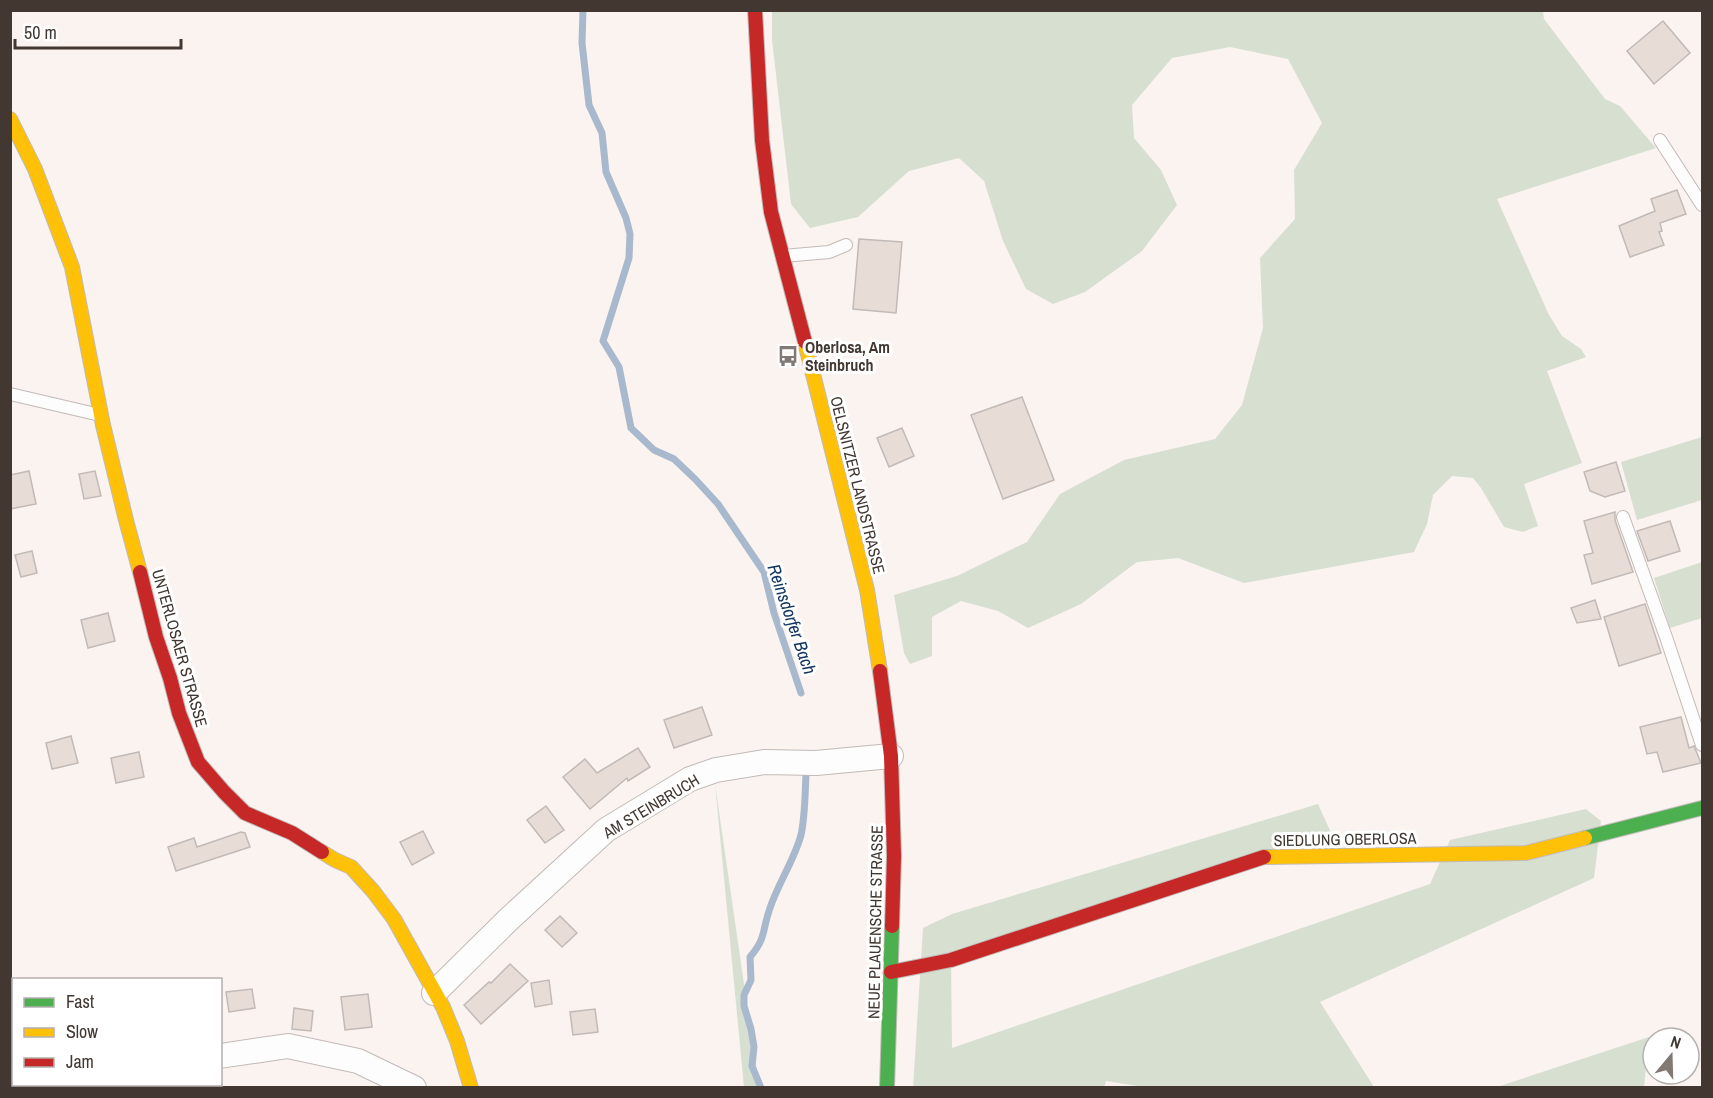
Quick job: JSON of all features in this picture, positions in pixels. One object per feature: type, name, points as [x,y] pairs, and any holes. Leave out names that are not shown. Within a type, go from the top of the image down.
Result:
[{"type":"street","name":"OELSNITZER LANDSTRASSE","points":[[755,10],[762,140],[771,212],[867,590],[879,659],[891,756]]},
{"type":"street","name":"UNTERLOSAER STRASSE","points":[[10,119],[35,169],[72,267],[101,416],[126,520],[156,637],[179,713],[198,762],[245,813],[292,833],[335,860],[351,867],[373,891],[394,919],[443,1007],[457,1041],[471,1088]]},
{"type":"street","name":"NEUE PLAUENSCHE STRASSE","points":[[887,1088],[894,856],[891,756]]},
{"type":"street","name":"AM STEINBRUCH","points":[[434,993],[508,920],[606,830],[690,779],[716,770],[764,762],[816,763],[891,756]]},
{"type":"street","name":"SIEDLUNG OBERLOSA","points":[[891,972],[951,960],[1266,856],[1526,853],[1702,808]]},
{"type":"street","points":[[222,1056],[288,1046],[358,1061],[414,1088]]},
{"type":"lane","points":[[1660,140],[1702,205]]},
{"type":"lane","points":[[781,256],[829,252],[846,245]]},
{"type":"lane","points":[[10,393],[101,416]]},
{"type":"lane","points":[[1623,517],[1702,745]]},
{"type":"shaded area","points":[[772,11],[1543,11],[1544,19],[1605,99],[1620,106],[1656,148],[1497,199],[1549,315],[1562,336],[1581,349],[1586,357],[1547,371],[1582,463],[1524,484],[1538,526],[1523,532],[1504,527],[1473,478],[1452,476],[1433,495],[1427,524],[1414,552],[1244,583],[1178,558],[1137,562],[1081,604],[1028,628],[998,611],[961,601],[932,617],[932,656],[910,664],[904,653],[894,595],[957,576],[1027,542],[1060,494],[1124,460],[1215,439],[1242,405],[1263,328],[1260,258],[1295,219],[1294,170],[1322,123],[1288,59],[1230,47],[1172,58],[1132,105],[1134,138],[1161,170],[1177,205],[1142,251],[1085,292],[1053,304],[1026,289],[1003,241],[984,181],[959,158],[909,171],[858,217],[810,228],[791,204],[772,40]]},
{"type":"shaded area","points":[[1702,437],[1702,500],[1637,520],[1621,462]]},
{"type":"shaded area","points":[[1702,562],[1702,618],[1670,628],[1654,578]]},
{"type":"shaded area","points":[[715,784],[759,1087],[744,1087]]},
{"type":"shaded area","points":[[1318,804],[1332,835],[951,952],[952,1048],[1430,884],[1450,840],[1586,809],[1601,821],[1594,878],[1320,1002],[1374,1087],[1150,1088],[1106,1081],[1104,1088],[913,1088],[923,928],[952,914]]},
{"type":"shaded area","points":[[1641,1040],[1641,1086],[1644,1087],[1497,1087]]},
{"type":"building","points":[[1663,21],[1690,53],[1654,84],[1627,51]]},
{"type":"building","points":[[1677,190],[1686,214],[1660,223],[1662,231],[1659,232],[1664,245],[1630,257],[1619,226],[1655,211],[1651,199]]},
{"type":"building","points":[[859,239],[902,242],[896,313],[853,309]]},
{"type":"building","points":[[1022,397],[1054,480],[1003,499],[971,415]]},
{"type":"building","points":[[902,428],[914,456],[889,467],[877,438]]},
{"type":"building","points":[[1616,462],[1625,491],[1605,497],[1590,491],[1584,472]]},
{"type":"building","points":[[29,471],[36,504],[10,509],[10,475]]},
{"type":"building","points":[[95,471],[101,496],[84,499],[79,474]]},
{"type":"building","points":[[1615,512],[1615,520],[1633,572],[1592,584],[1584,555],[1593,553],[1584,521]]},
{"type":"building","points":[[1670,521],[1680,551],[1648,561],[1637,531]]},
{"type":"building","points":[[32,551],[37,573],[21,577],[15,555]]},
{"type":"building","points":[[1595,600],[1601,619],[1577,623],[1571,608]]},
{"type":"building","points":[[1645,604],[1661,653],[1619,666],[1604,617]]},
{"type":"building","points":[[108,613],[115,641],[88,648],[81,620]]},
{"type":"building","points":[[702,707],[712,735],[674,748],[664,720]]},
{"type":"building","points":[[1681,717],[1689,748],[1694,746],[1701,763],[1663,772],[1657,752],[1647,754],[1640,727]]},
{"type":"building","points":[[71,736],[78,763],[52,769],[46,743]]},
{"type":"building","points":[[638,748],[650,767],[628,781],[627,778],[590,809],[563,777],[585,759],[597,773]]},
{"type":"building","points":[[139,752],[144,777],[116,783],[111,758]]},
{"type":"building","points":[[546,806],[564,830],[545,843],[527,820]]},
{"type":"building","points":[[423,831],[434,853],[412,865],[400,842]]},
{"type":"building","points":[[241,832],[245,833],[250,847],[176,871],[168,847],[194,838],[197,847]]},
{"type":"building","points":[[560,916],[577,933],[562,947],[545,930]]},
{"type":"building","points":[[510,964],[528,981],[481,1024],[464,1005]]},
{"type":"building","points":[[549,980],[552,1004],[535,1007],[531,983]]},
{"type":"building","points":[[252,989],[255,1008],[229,1012],[226,992]]},
{"type":"building","points":[[368,994],[372,1027],[345,1030],[341,997]]},
{"type":"building","points":[[294,1008],[313,1011],[311,1031],[292,1029]]},
{"type":"building","points":[[595,1009],[598,1032],[573,1035],[570,1012]]},
{"type":"waterway","name":"Reinsdorfer Bach","points":[[583,10],[582,43],[589,105],[602,133],[606,172],[626,218],[630,234],[629,258],[603,341],[619,367],[631,428],[654,450],[674,459],[695,479],[718,504],[764,572],[774,613],[801,693]]},
{"type":"waterway","name":"Reinsdorfer Bach","points":[[761,1088],[752,1066],[754,1047],[744,1006],[744,995],[751,980],[750,957],[761,940],[772,901],[801,835],[806,775]]},
{"type":"traffic: fast","points":[[1585,838],[1702,808]]},
{"type":"traffic: fast","points":[[887,1088],[892,926]]},
{"type":"traffic: slow","points":[[10,119],[35,169],[72,267],[103,425],[140,572]]},
{"type":"traffic: slow","points":[[805,342],[867,590],[880,671]]},
{"type":"traffic: slow","points":[[1264,857],[1526,853],[1585,838]]},
{"type":"traffic: slow","points":[[322,852],[351,867],[394,919],[443,1007],[457,1041],[471,1088]]},
{"type":"traffic: jam","points":[[755,10],[762,140],[771,212],[805,342]]},
{"type":"traffic: jam","points":[[140,572],[156,637],[179,713],[198,762],[245,813],[292,833],[322,852]]},
{"type":"traffic: jam","points":[[880,671],[891,756],[894,856],[892,926]]},
{"type":"traffic: jam","points":[[891,972],[951,960],[1264,857]]},
{"type":"place","name":"Oberlosa, Am Steinbruch","points":[[788,356]]}]
